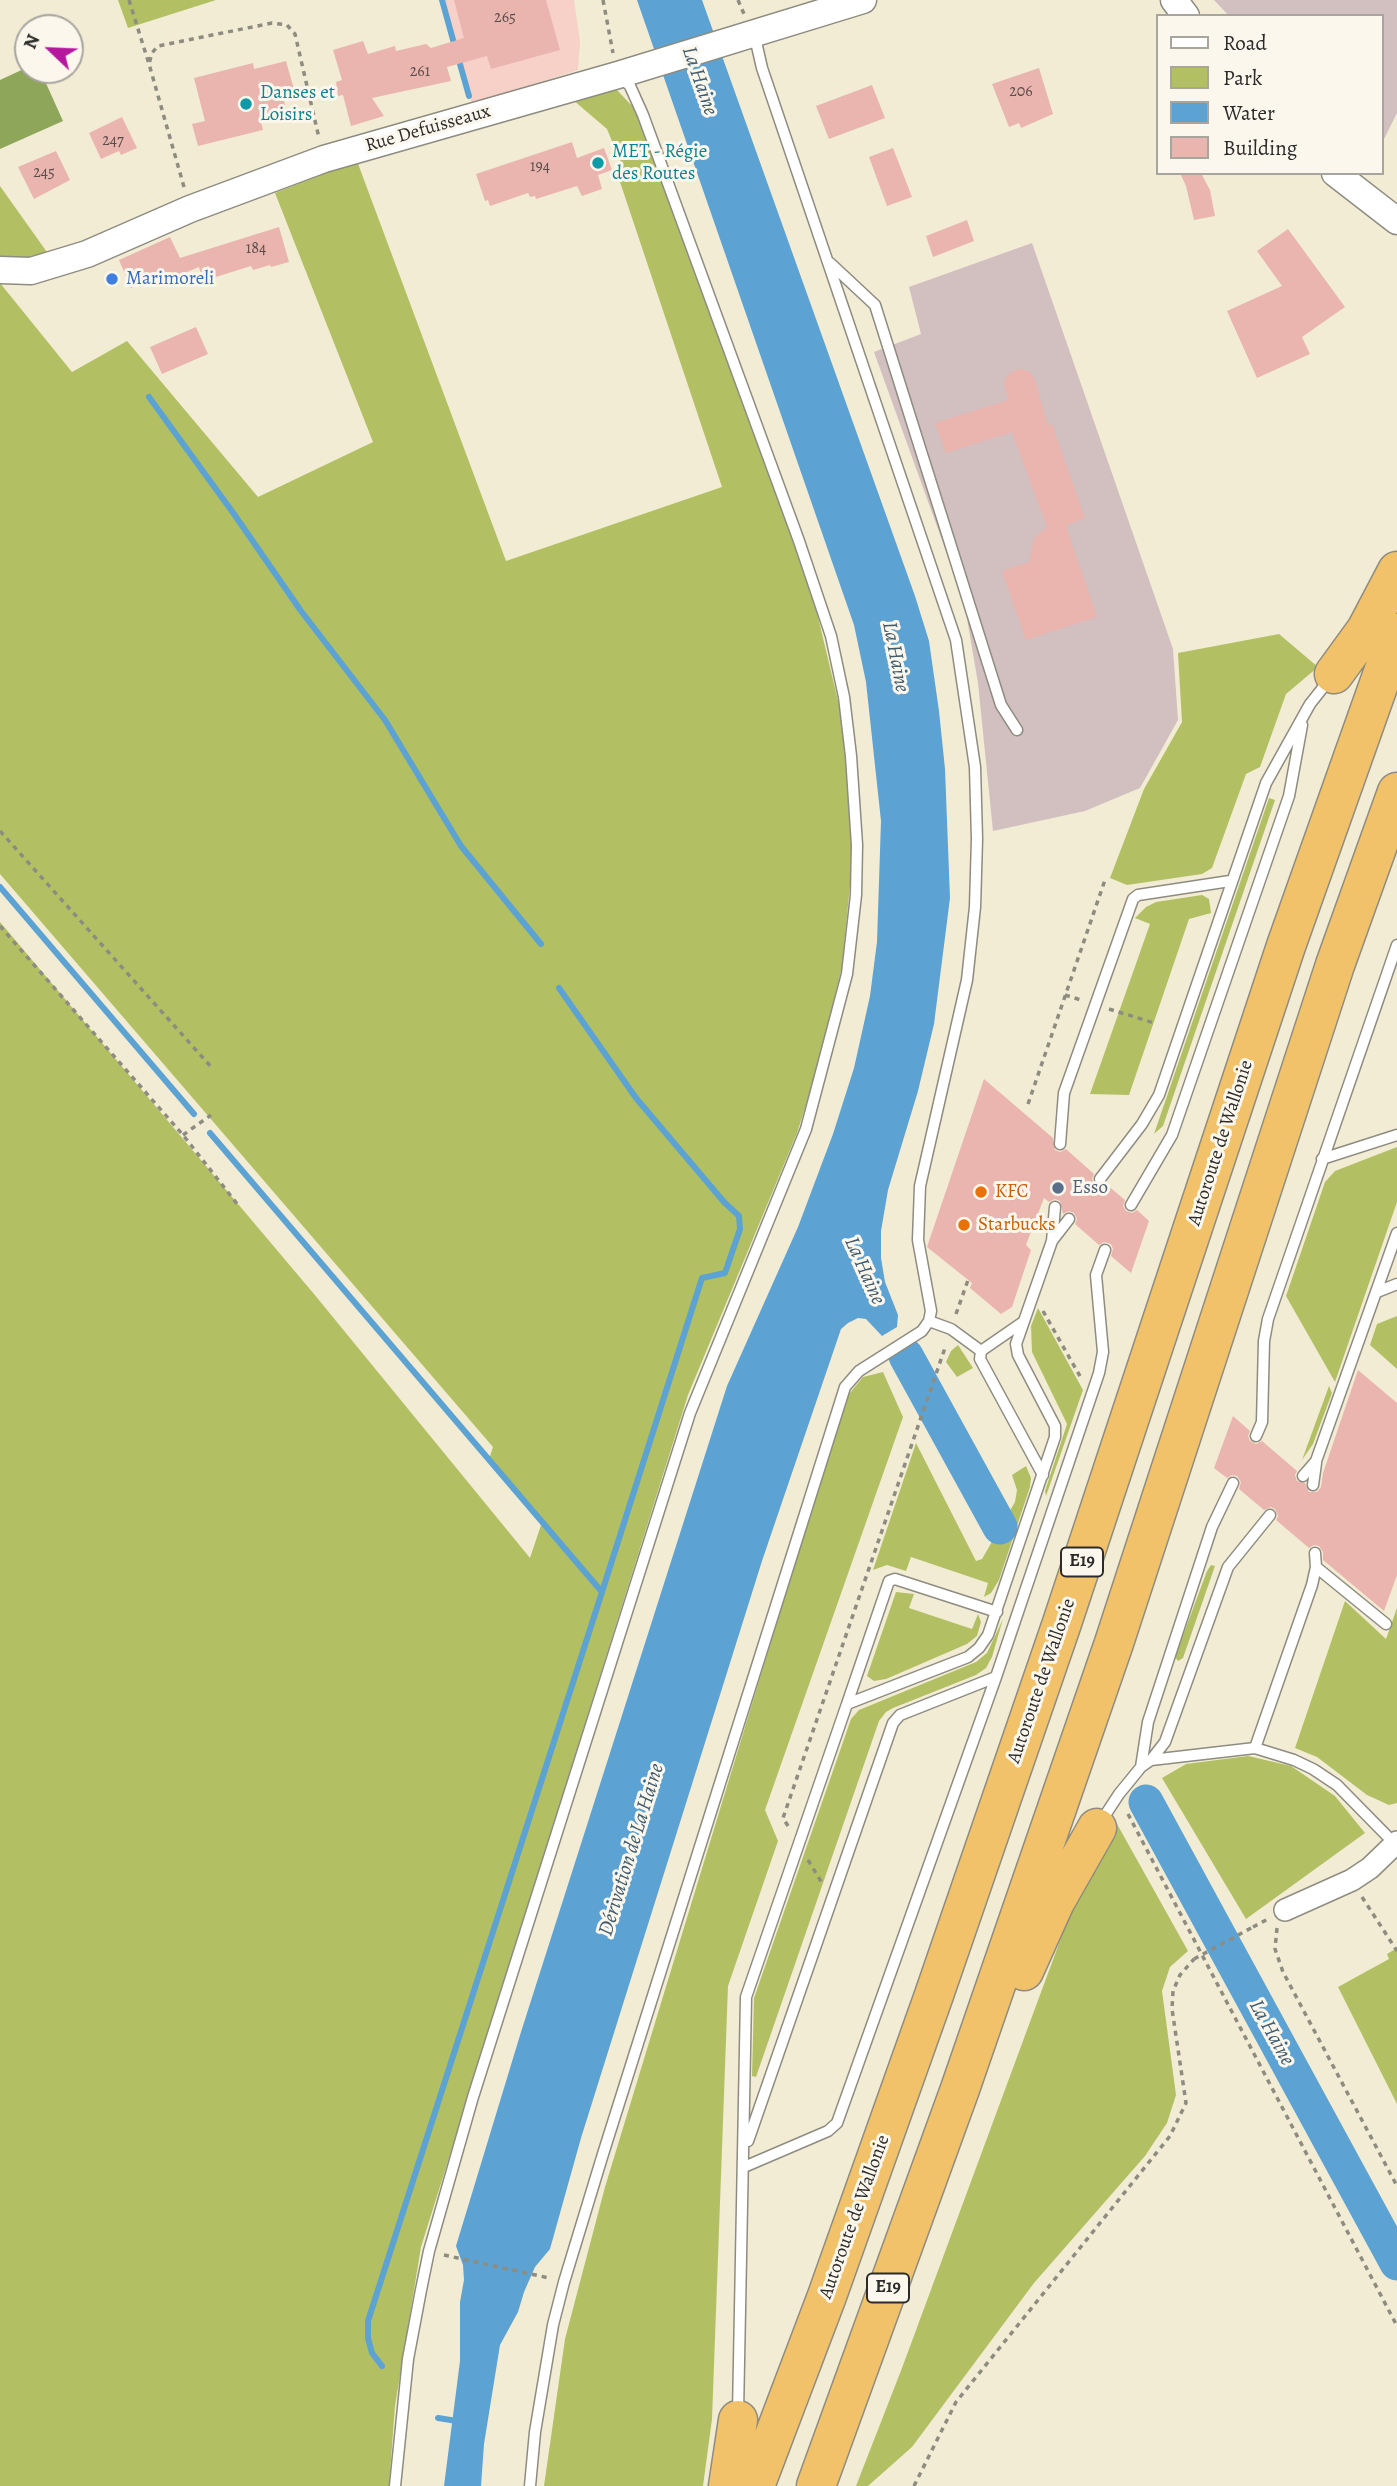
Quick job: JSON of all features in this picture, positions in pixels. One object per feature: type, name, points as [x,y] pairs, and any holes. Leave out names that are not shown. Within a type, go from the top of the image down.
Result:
[{"type":"highway","points":[[1334,674],[1366,630],[1397,571]]},
{"type":"highway","name":"Autoroute de Wallonie","points":[[755,2486],[827,2296],[934,1995],[1062,1623],[1282,960],[1397,633]]},
{"type":"highway","name":"E19","points":[[816,2486],[960,2089],[1114,1643],[1335,965],[1397,792]]},
{"type":"highway","points":[[960,2089],[1007,2008],[1055,1902],[1112,1821]]},
{"type":"highway","points":[[728,2486],[738,2420]]},
{"type":"street","name":"Rue Defuisseaux","points":[[0,270],[31,271],[87,254],[190,209],[324,159],[618,75],[863,0]]},
{"type":"street","points":[[1338,175],[1397,221]]},
{"type":"street","points":[[1285,1910],[1352,1880],[1370,1868],[1396,1843]]},
{"type":"lane","points":[[530,2486],[553,2325],[565,2282],[845,1387],[859,1371],[922,1331],[929,1321],[931,1311],[918,1240],[920,1186],[967,980],[975,907],[975,767],[956,640],[762,68],[747,35]]},
{"type":"lane","points":[[395,2486],[408,2359],[429,2251],[474,2097],[690,1413],[806,1129],[847,974],[856,895],[857,845],[851,756],[844,697],[831,636],[643,116],[630,86],[618,75]]},
{"type":"lane","points":[[828,261],[875,306],[1001,705],[1017,730]]},
{"type":"lane","points":[[1100,1179],[1142,1124],[1158,1095],[1266,783],[1303,715],[1334,674]]},
{"type":"lane","points":[[1131,1205],[1172,1135],[1289,796],[1303,715]]},
{"type":"lane","points":[[1060,1144],[1064,1093],[1133,900],[1138,895],[1230,881]]},
{"type":"lane","points":[[1256,1436],[1262,1422],[1264,1341],[1268,1319],[1397,946]]},
{"type":"lane","points":[[1322,1159],[1397,1135]]},
{"type":"lane","points":[[846,1704],[968,1657],[988,1635],[1055,1437],[1055,1426],[1018,1355],[1016,1344],[1052,1241],[1055,1207]]},
{"type":"lane","points":[[1052,1241],[1069,1219]]},
{"type":"lane","points":[[1313,1485],[1316,1461],[1397,1233]]},
{"type":"lane","points":[[744,2167],[828,2131],[837,2123],[996,1677],[1100,1367],[1103,1352],[1096,1275],[1105,1250]]},
{"type":"lane","points":[[1377,1292],[1397,1284]]},
{"type":"lane","points":[[929,1321],[951,1329],[981,1351]]},
{"type":"lane","points":[[1023,1322],[981,1351],[980,1359],[1043,1475]]},
{"type":"lane","points":[[1303,1476],[1316,1461]]},
{"type":"lane","points":[[1142,1767],[1148,1722],[1212,1527],[1233,1483]]},
{"type":"lane","points":[[1112,1821],[1119,1794],[1165,1742],[1228,1567],[1270,1515]]},
{"type":"lane","points":[[1255,1748],[1316,1567],[1315,1553]]},
{"type":"lane","points":[[1316,1567],[1385,1624]]},
{"type":"lane","points":[[738,2420],[746,1997],[889,1581],[895,1578],[997,1612]]},
{"type":"lane","points":[[744,2152],[893,1723],[900,1715],[996,1677]]},
{"type":"lane","points":[[1151,1760],[1255,1748],[1294,1760],[1313,1769],[1352,1799],[1396,1843]]},
{"type":"path","points":[[129,0],[190,209]]},
{"type":"path","points":[[603,0],[618,75]]},
{"type":"path","points":[[149,64],[152,53],[158,46],[272,23],[287,24],[295,34],[324,159]]},
{"type":"path","points":[[0,831],[214,1069]]},
{"type":"path","points":[[1028,1104],[1106,877]]},
{"type":"path","points":[[0,926],[183,1135],[238,1205]]},
{"type":"path","points":[[183,1135],[211,1115]]},
{"type":"path","points":[[1033,1293],[1083,1382]]},
{"type":"path","points":[[916,1431],[939,1365]]},
{"type":"path","points":[[1112,1821],[1397,2326]]},
{"type":"path","points":[[1361,1895],[1397,1951]]},
{"type":"path","points":[[1285,1910],[1277,1929],[1275,1949],[1283,1972],[1397,2186]]},
{"type":"path","points":[[914,2486],[956,2402],[1170,2136],[1186,2103],[1172,2009],[1173,1991],[1180,1975],[1194,1959],[1253,1927]]},
{"type":"path","points":[[451,2256],[540,2276]]},
{"type":"shaded area","points":[[442,0],[574,0],[580,41],[578,70],[472,104]]},
{"type":"shaded area","points":[[1214,0],[1397,0],[1397,113],[1383,141],[1383,14],[1227,14]]},
{"type":"shaded area","points":[[1032,243],[1173,649],[1178,720],[1140,788],[1085,811],[993,831],[978,683],[964,601],[874,352],[921,334],[909,287]]},
{"type":"green space","points":[[118,0],[216,0],[128,28]]},
{"type":"green space","points":[[14,74],[14,84],[46,84],[63,121],[0,149],[0,80]]},
{"type":"green space","points":[[617,90],[634,108],[812,592],[839,705],[847,760],[852,864],[842,967],[816,1073],[797,1133],[688,1395],[421,2247],[395,2406],[389,2486],[0,2486],[0,922],[314,1294],[530,1558],[542,1522],[489,1459],[493,1447],[0,874],[0,283],[72,372],[127,341],[258,497],[373,442],[275,193],[357,161],[506,561],[722,487],[615,167],[621,163],[607,129],[573,100]]},
{"type":"green space","points":[[0,186],[49,255],[0,262]]},
{"type":"green space","points":[[1279,634],[1318,667],[1286,694],[1260,767],[1246,774],[1212,868],[1202,874],[1127,885],[1110,878],[1144,789],[1182,722],[1178,653]]},
{"type":"green space","points":[[1269,798],[1275,800],[1163,1126],[1154,1134]]},
{"type":"green space","points":[[1202,895],[1209,899],[1211,913],[1189,919],[1129,1095],[1090,1094],[1150,924],[1135,918],[1156,902]]},
{"type":"green space","points":[[1397,1147],[1397,1202],[1335,1382],[1286,1296],[1325,1182],[1335,1171]]},
{"type":"green space","points":[[1038,1308],[1083,1390],[1046,1496],[1045,1491],[1067,1424],[1032,1352],[1031,1326]]},
{"type":"green space","points":[[1397,1316],[1397,1369],[1370,1345],[1377,1324]]},
{"type":"green space","points":[[958,1345],[973,1368],[957,1377],[946,1362],[951,1351]]},
{"type":"green space","points":[[883,1372],[903,1417],[765,1810],[778,1841],[728,1986],[712,2419],[703,2486],[544,2486],[565,2339],[605,2187],[812,1507],[849,1394],[863,1377]]},
{"type":"green space","points":[[1329,1386],[1332,1393],[1313,1444],[1302,1460]]},
{"type":"green space","points":[[916,1443],[976,1561],[982,1559],[1015,1502],[1017,1490],[1012,1475],[1026,1466],[1031,1478],[1030,1487],[999,1580],[991,1593],[984,1597],[988,1583],[911,1557],[906,1571],[887,1565],[873,1570]]},
{"type":"green space","points":[[1211,1565],[1215,1566],[1183,1658],[1178,1661],[1175,1657]]},
{"type":"green space","points":[[896,1592],[914,1594],[909,1608],[972,1629],[978,1614],[981,1622],[977,1636],[967,1644],[886,1679],[874,1681],[867,1676]]},
{"type":"green space","points":[[1345,1601],[1386,1639],[1397,1608],[1397,1803],[1389,1805],[1367,1795],[1317,1757],[1295,1748]]},
{"type":"green space","points":[[1003,1619],[986,1668],[976,1675],[893,1708],[879,1721],[756,2077],[752,2076],[754,1998],[851,1719],[859,1710],[976,1662],[987,1653]]},
{"type":"green space","points":[[1248,1756],[1291,1766],[1335,1796],[1365,1833],[1246,1919],[1162,1778],[1186,1764]]},
{"type":"green space","points":[[1117,1824],[1188,1951],[1170,1967],[1162,1991],[1176,2095],[1167,2123],[1145,2156],[1034,2283],[912,2447],[868,2486],[856,2486],[1074,1903],[1098,1850]]},
{"type":"green space","points":[[1397,1948],[1397,2104],[1338,1987],[1389,1959],[1387,1954]]},
{"type":"water","name":"Dérivation de La Haine","points":[[637,0],[702,0],[915,596],[929,641],[939,711],[945,769],[950,898],[934,1024],[918,1091],[888,1190],[881,1231],[881,1258],[885,1282],[898,1315],[897,1327],[882,1336],[866,1319],[858,1318],[841,1329],[762,1561],[581,2138],[550,2249],[535,2267],[518,2312],[500,2345],[484,2444],[481,2486],[444,2486],[460,2361],[460,2302],[464,2280],[463,2265],[456,2246],[521,2032],[727,1386],[798,1227],[833,1134],[854,1068],[870,996],[877,942],[881,821],[866,682],[854,625]]},
{"type":"building","points":[[454,0],[546,0],[560,50],[491,69],[487,56],[447,67],[451,81],[372,98],[384,116],[351,126],[343,95],[338,96],[336,82],[342,80],[333,50],[363,41],[368,54],[395,46],[396,51],[426,44],[431,48],[464,38]]},
{"type":"building","name":"Danses et Loisirs","points":[[286,61],[295,93],[283,96],[287,115],[261,122],[263,130],[198,146],[192,124],[205,121],[194,78],[253,63],[254,69]]},
{"type":"building","points":[[1039,68],[1053,114],[1021,128],[1019,123],[1009,127],[992,84]]},
{"type":"building","points":[[872,85],[885,118],[829,139],[816,106]]},
{"type":"building","points":[[122,117],[137,148],[121,155],[119,151],[101,159],[89,133]]},
{"type":"building","points":[[572,142],[577,158],[604,148],[612,170],[598,175],[602,189],[582,196],[577,186],[536,199],[528,193],[490,206],[488,200],[485,201],[476,174]]},
{"type":"building","points":[[893,148],[912,197],[887,206],[869,157]]},
{"type":"building","points":[[56,151],[70,180],[34,199],[18,167]]},
{"type":"building","points":[[1181,175],[1202,175],[1210,190],[1215,216],[1194,220]]},
{"type":"building","points":[[967,220],[974,241],[933,257],[926,236]]},
{"type":"building","points":[[279,227],[289,262],[271,267],[270,265],[253,270],[251,266],[203,281],[199,267],[153,286],[151,281],[131,288],[119,260],[170,237],[180,258]]},
{"type":"building","points":[[1288,229],[1345,307],[1302,337],[1310,354],[1257,378],[1227,311],[1282,286],[1257,251]]},
{"type":"building","points":[[196,327],[208,354],[162,374],[150,347]]},
{"type":"building","points":[[1020,369],[1028,371],[1034,377],[1048,426],[1052,424],[1085,518],[1066,526],[1097,617],[1026,640],[1002,571],[1029,562],[1034,538],[1047,527],[1012,432],[946,453],[935,423],[1008,400],[1004,384],[1006,377]]},
{"type":"building","points":[[984,1079],[1053,1138],[1055,1150],[1060,1152],[1066,1149],[1094,1174],[1092,1179],[1095,1185],[1100,1187],[1106,1184],[1125,1200],[1123,1206],[1126,1211],[1132,1213],[1137,1210],[1149,1221],[1131,1273],[1111,1256],[1111,1244],[1104,1242],[1099,1245],[1075,1224],[1077,1219],[1074,1213],[1069,1211],[1063,1214],[1060,1201],[1055,1199],[1049,1202],[1044,1198],[1026,1245],[1031,1250],[1012,1307],[1001,1314],[970,1288],[972,1283],[927,1247]]},
{"type":"building","points":[[1358,1370],[1397,1403],[1397,1575],[1384,1611],[1323,1560],[1323,1552],[1319,1546],[1309,1548],[1276,1520],[1278,1516],[1275,1509],[1271,1507],[1264,1510],[1239,1489],[1241,1482],[1237,1476],[1227,1478],[1214,1468],[1233,1416],[1250,1431],[1250,1441],[1256,1444],[1262,1441],[1297,1471],[1297,1481],[1305,1483],[1309,1492],[1317,1492],[1321,1487],[1323,1473]]},
{"type":"waterway","points":[[442,0],[455,47]]},
{"type":"waterway","points":[[458,57],[469,96]]},
{"type":"waterway","points":[[149,397],[301,611],[385,720],[461,846],[541,944]]},
{"type":"waterway","points":[[0,887],[194,1114]]},
{"type":"waterway","points":[[559,988],[636,1098],[739,1216],[740,1229],[725,1273],[702,1278],[602,1592]]},
{"type":"waterway","points":[[210,1133],[602,1592],[368,2321],[368,2338],[372,2353],[382,2366]]},
{"type":"waterway","name":"La Haine","points":[[906,1356],[1000,1527]]},
{"type":"waterway","name":"La Haine","points":[[1146,1802],[1397,2263]]},
{"type":"waterway","points":[[438,2418],[457,2421]]},
{"type":"place","name":"Danses et Loisirs","points":[[246,104]]},
{"type":"place","name":"MET - Régie des Routes","points":[[598,163]]},
{"type":"place","name":"Marimoreli","points":[[112,279]]},
{"type":"place","name":"Esso","points":[[1058,1188]]},
{"type":"place","name":"KFC","points":[[981,1192]]},
{"type":"place","name":"Starbucks","points":[[964,1225]]}]
